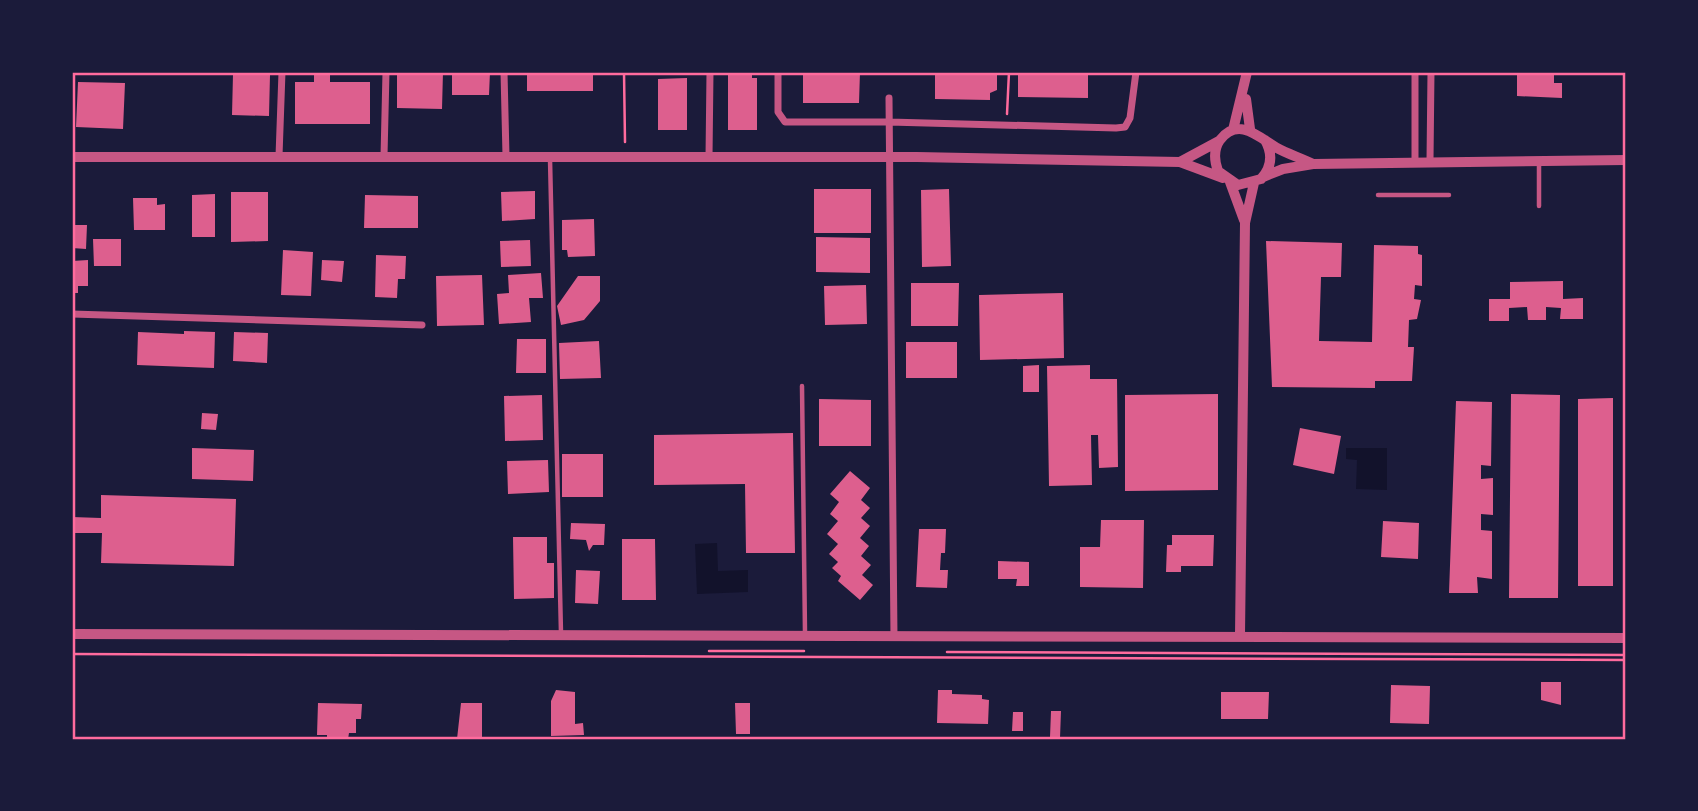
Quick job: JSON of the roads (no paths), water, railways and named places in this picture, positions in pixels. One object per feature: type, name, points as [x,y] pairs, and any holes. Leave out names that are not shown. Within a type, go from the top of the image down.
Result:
[{"type":"street","points":[[279,156],[282,72]]},
{"type":"street","points":[[384,156],[386,72]]},
{"type":"street","points":[[504,72],[506,156]]},
{"type":"street","points":[[709,156],[710,72]]},
{"type":"street","points":[[778,72],[778,112],[785,122],[889,121],[1125,127],[1130,118],[1136,72]]},
{"type":"street","points":[[1180,162],[1219,141],[1233,130],[1247,72]]},
{"type":"street","points":[[1415,72],[1415,161]]},
{"type":"street","points":[[1430,160],[1431,72]]},
{"type":"street","points":[[1245,89],[1250,130]]},
{"type":"street","points":[[890,98],[894,637]]},
{"type":"street","points":[[1233,130],[1250,130],[1313,164]]},
{"type":"street","points":[[1240,635],[1245,223],[1258,180],[1271,156],[1265,140]]},
{"type":"street","points":[[1219,141],[1215,164],[1226,180],[1245,223]]},
{"type":"street","points":[[72,157],[889,156],[1180,162],[1226,180],[1258,180],[1283,169],[1313,164],[1430,160],[1626,159]]},
{"type":"street","points":[[72,314],[422,325]]},
{"type":"street","points":[[72,634],[805,638],[1240,635],[1626,638]]},
{"type":"lane","points":[[550,156],[561,637]]},
{"type":"lane","points":[[1539,160],[1539,206]]},
{"type":"lane","points":[[1378,195],[1449,195]]},
{"type":"lane","points":[[802,386],[805,638]]}]
